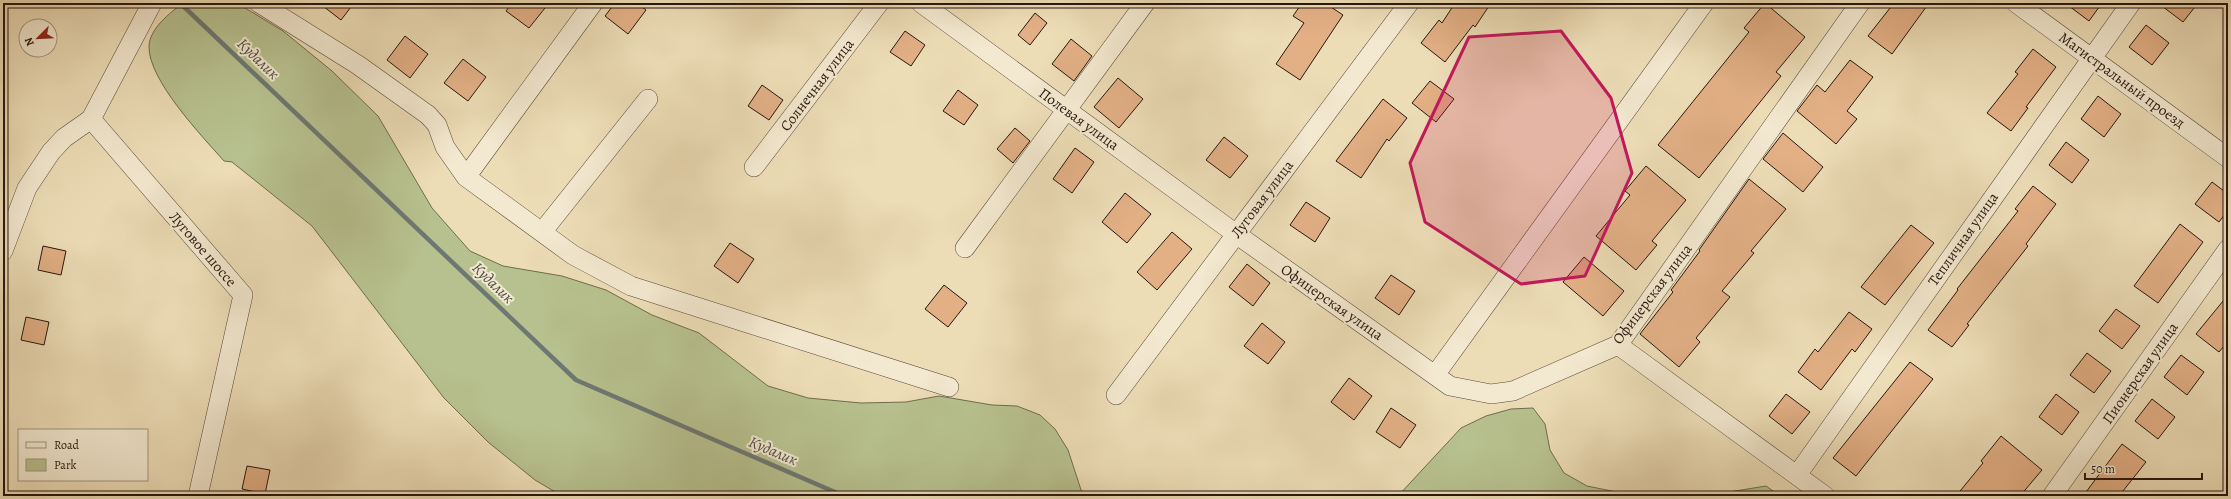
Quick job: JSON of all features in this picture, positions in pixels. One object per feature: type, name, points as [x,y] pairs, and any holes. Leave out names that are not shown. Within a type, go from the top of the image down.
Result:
[{"type":"street","points":[[3,251],[27,188],[36,173],[64,138],[91,119],[152,3]]},
{"type":"street","points":[[259,3],[358,65],[428,115],[438,125],[445,147],[466,177],[573,255],[631,286],[950,387]]},
{"type":"street","points":[[466,177],[593,3]]},
{"type":"street","name":"Солнечная улица","points":[[754,166],[879,3]]},
{"type":"street","name":"Полевая улица","points":[[922,3],[1236,234]]},
{"type":"street","points":[[965,248],[1145,3]]},
{"type":"street","name":"Луговая улица","points":[[1116,395],[1409,3]]},
{"type":"street","points":[[1435,375],[1704,3]]},
{"type":"street","name":"Офицерская улица","points":[[1236,234],[1450,386],[1491,394],[1513,391],[1618,345],[1860,3]]},
{"type":"street","name":"Магистральный проезд","points":[[2016,3],[2228,158]]},
{"type":"street","name":"Тепличная улица","points":[[1797,475],[2131,3]]},
{"type":"street","points":[[542,232],[648,99]]},
{"type":"street","name":"Луговое шоссе","points":[[91,119],[243,295],[198,496]]},
{"type":"street","name":"Пионерская улица","points":[[2052,496],[2228,249]]},
{"type":"street","points":[[1618,345],[1825,496]]},
{"type":"highlighted area","points":[[1561,31],[1611,98],[1632,173],[1585,276],[1521,284],[1425,222],[1410,163],[1469,37]]},
{"type":"green space","points":[[183,3],[237,3],[283,31],[332,71],[378,116],[432,208],[470,251],[503,266],[562,276],[606,290],[652,315],[699,333],[768,386],[808,398],[861,403],[906,402],[939,396],[992,405],[1017,406],[1040,415],[1055,429],[1068,450],[1083,496],[562,496],[535,480],[488,442],[444,398],[312,226],[232,162],[224,161],[190,123],[166,91],[157,75],[151,60],[149,46],[150,39],[157,27],[167,16]]},
{"type":"green space","points":[[1533,408],[1545,424],[1550,450],[1564,473],[1587,486],[1636,496],[1398,496],[1461,428],[1486,416],[1511,409]]},
{"type":"green space","points":[[1766,486],[1780,496],[1704,496]]},
{"type":"building","points":[[319,3],[354,3],[341,20]]},
{"type":"building","points":[[512,3],[549,3],[529,28],[506,11]]},
{"type":"building","points":[[615,3],[637,3],[646,10],[628,34],[605,16]]},
{"type":"building","points":[[1302,3],[1325,3],[1343,15],[1300,80],[1276,64],[1304,23],[1293,16]]},
{"type":"building","points":[[1455,3],[1491,3],[1475,27],[1473,25],[1445,62],[1421,43],[1439,20],[1442,23]]},
{"type":"building","points":[[1765,3],[1805,37],[1776,72],[1781,76],[1699,178],[1658,145],[1749,32],[1744,28]]},
{"type":"building","points":[[1894,3],[1929,3],[1892,54],[1868,36]]},
{"type":"building","points":[[2065,3],[2102,3],[2089,21]]},
{"type":"building","points":[[2158,3],[2198,3],[2183,22]]},
{"type":"building","points":[[1035,13],[1047,23],[1030,45],[1018,35]]},
{"type":"building","points":[[2146,25],[2169,43],[2152,65],[2129,47]]},
{"type":"building","points":[[905,31],[925,45],[911,66],[890,52]]},
{"type":"building","points":[[405,36],[428,54],[410,78],[387,60]]},
{"type":"building","points":[[1071,39],[1092,56],[1074,81],[1052,64]]},
{"type":"building","points":[[2033,49],[2056,67],[2026,107],[2028,108],[2011,131],[1987,113],[2018,74],[2015,72]]},
{"type":"building","points":[[463,59],[486,77],[468,101],[444,83]]},
{"type":"building","points":[[1850,60],[1873,77],[1847,111],[1857,119],[1836,144],[1797,111],[1817,85],[1825,92]]},
{"type":"building","points":[[1118,78],[1143,99],[1119,128],[1094,107]]},
{"type":"building","points":[[1430,81],[1454,99],[1436,122],[1412,103]]},
{"type":"building","points":[[762,85],[783,100],[769,120],[748,106]]},
{"type":"building","points":[[958,90],[978,105],[964,125],[943,111]]},
{"type":"building","points":[[2098,96],[2121,114],[2104,137],[2081,119]]},
{"type":"building","points":[[1383,99],[1407,118],[1389,141],[1387,139],[1361,178],[1336,161]]},
{"type":"building","points":[[1015,128],[1030,141],[1013,163],[997,149]]},
{"type":"building","points":[[1783,133],[1823,167],[1803,192],[1763,159]]},
{"type":"building","points":[[1224,137],[1248,156],[1230,178],[1206,160]]},
{"type":"building","points":[[2066,142],[2089,160],[2072,183],[2049,165]]},
{"type":"building","points":[[1075,148],[1094,162],[1072,193],[1053,179]]},
{"type":"building","points":[[1646,166],[1686,200],[1652,241],[1657,245],[1636,270],[1596,236],[1630,195],[1625,191]]},
{"type":"building","points":[[1749,179],[1786,209],[1751,251],[1754,253],[1722,291],[1730,297],[1696,338],[1700,342],[1679,367],[1640,334],[1673,292],[1671,290],[1700,251],[1699,250]]},
{"type":"building","points":[[2212,182],[2228,194],[2228,210],[2219,222],[2195,204]]},
{"type":"building","points":[[2033,186],[2056,204],[2026,244],[2028,246],[1967,324],[1969,325],[1952,347],[1928,330],[1958,290],[1957,289],[2018,211],[2015,209]]},
{"type":"building","points":[[1125,193],[1151,214],[1127,243],[1102,222]]},
{"type":"building","points":[[1306,202],[1330,218],[1315,242],[1290,225]]},
{"type":"building","points":[[2180,224],[2203,242],[2158,303],[2134,286]]},
{"type":"building","points":[[1911,225],[1934,243],[1885,305],[1861,287]]},
{"type":"building","points":[[1172,232],[1192,249],[1157,290],[1137,272]]},
{"type":"building","points":[[730,243],[754,259],[738,283],[714,266]]},
{"type":"building","points":[[43,246],[66,251],[61,275],[38,270]]},
{"type":"building","points":[[1584,257],[1624,291],[1603,316],[1563,282]]},
{"type":"building","points":[[1247,264],[1270,283],[1253,306],[1229,287]]},
{"type":"building","points":[[1391,275],[1415,291],[1399,315],[1375,298]]},
{"type":"building","points":[[944,285],[967,303],[948,327],[925,309]]},
{"type":"building","points":[[2228,295],[2228,341],[2219,352],[2196,334]]},
{"type":"building","points":[[2116,309],[2140,326],[2122,349],[2099,331]]},
{"type":"building","points":[[1849,312],[1872,329],[1855,352],[1852,349],[1821,390],[1798,372],[1815,349],[1818,352]]},
{"type":"building","points":[[26,317],[49,322],[44,345],[21,340]]},
{"type":"building","points":[[1262,323],[1285,342],[1268,364],[1244,346]]},
{"type":"building","points":[[2087,353],[2111,371],[2094,393],[2070,375]]},
{"type":"building","points":[[2181,355],[2204,372],[2187,395],[2164,377]]},
{"type":"building","points":[[1910,362],[1933,379],[1856,476],[1833,458]]},
{"type":"building","points":[[1349,378],[1372,396],[1354,420],[1331,402]]},
{"type":"building","points":[[1786,394],[1810,412],[1792,434],[1769,416]]},
{"type":"building","points":[[2056,394],[2079,412],[2062,435],[2039,417]]},
{"type":"building","points":[[2152,399],[2175,417],[2158,439],[2135,421]]},
{"type":"building","points":[[1391,408],[1416,425],[1400,448],[1376,432]]},
{"type":"building","points":[[2001,436],[2042,470],[2020,496],[1956,496],[1983,463],[1981,461]]},
{"type":"building","points":[[2122,444],[2146,462],[2119,496],[2083,496]]},
{"type":"building","points":[[247,466],[270,470],[265,494],[242,489]]},
{"type":"waterway","name":"Кудалик","points":[[180,3],[576,380],[844,496]]}]
